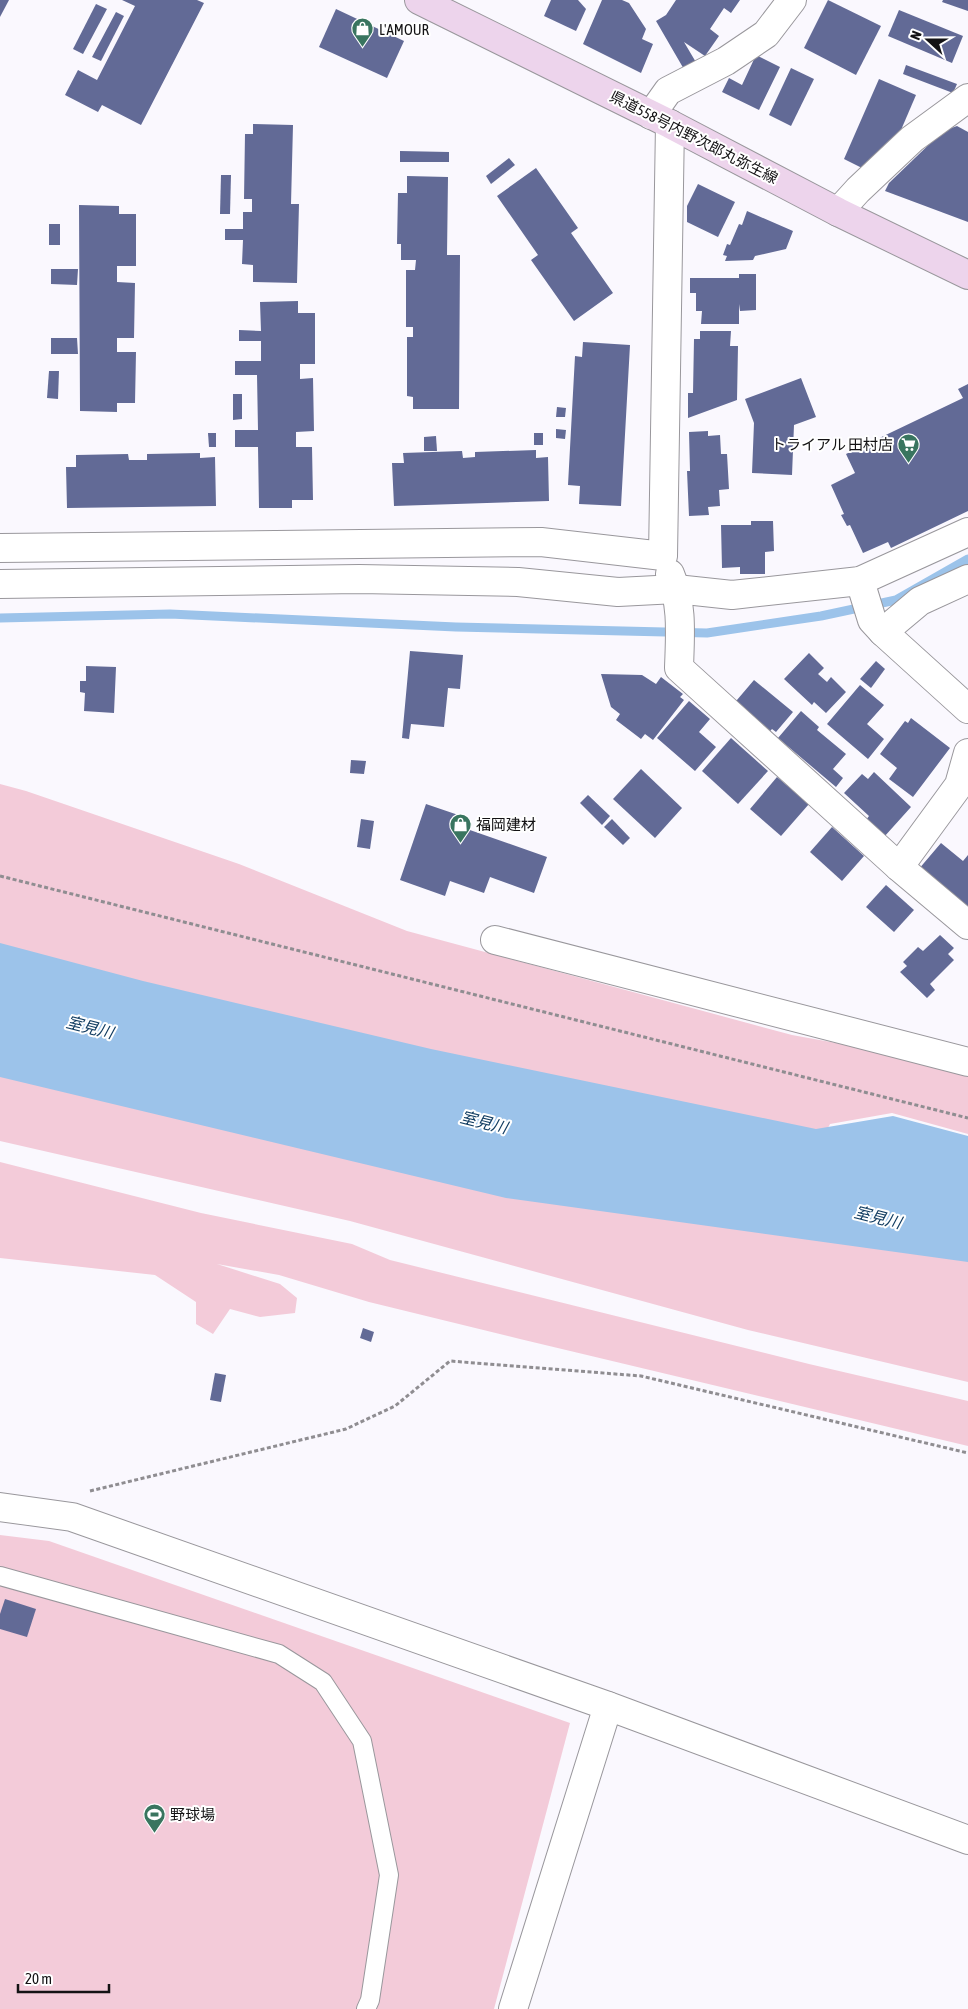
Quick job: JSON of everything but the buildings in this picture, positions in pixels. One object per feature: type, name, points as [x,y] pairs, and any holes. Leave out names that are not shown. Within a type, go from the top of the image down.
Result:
[{"type":"main road","name":"県道558号内野次郎丸弥生線","points":[[419,0],[661,120],[838,212],[968,275]]},
{"type":"street","points":[[792,0],[766,34],[726,61],[668,91],[661,120],[663,556],[676,589],[680,616],[679,668],[899,866],[968,925]]},
{"type":"street","points":[[838,212],[858,190],[912,140],[968,98]]},
{"type":"street","points":[[0,584],[359,579],[518,582],[618,592],[676,589],[732,595],[860,581],[968,532]]},
{"type":"street","points":[[0,548],[541,542],[663,556]]},
{"type":"street","points":[[878,626],[920,601],[968,578]]},
{"type":"street","points":[[860,581],[878,626],[968,709]]},
{"type":"street","points":[[899,866],[963,787],[968,753]]},
{"type":"street","points":[[495,940],[968,1062]]},
{"type":"street","points":[[0,1506],[72,1517],[608,1706],[968,1840]]},
{"type":"street","points":[[513,2009],[608,1706]]},
{"type":"lane","points":[[0,1576],[279,1654],[323,1682],[362,1741],[390,1875],[370,2000],[366,2009]]},
{"type":"path","points":[[0,876],[968,1118]]},
{"type":"path","points":[[86,1492],[346,1429],[395,1406],[450,1361],[641,1376],[968,1453]]},
{"type":"shaded area","points":[[0,784],[26,791],[239,864],[407,931],[792,1035],[886,1052],[968,1075],[968,1134],[892,1113],[830,1124],[818,1147],[0,957]]},
{"type":"shaded area","points":[[0,1059],[968,1251],[968,1382],[748,1330],[350,1221],[0,1141]]},
{"type":"shaded area","points":[[0,1162],[201,1213],[352,1244],[390,1260],[809,1364],[968,1401],[968,1446],[369,1302],[279,1275],[217,1264],[280,1284],[297,1298],[295,1313],[260,1317],[230,1309],[213,1334],[196,1324],[196,1302],[155,1275],[0,1258]]},
{"type":"shaded area","points":[[0,1535],[49,1541],[570,1723],[494,2009],[0,2009]]},
{"type":"water","name":"室見川","points":[[0,943],[143,981],[431,1049],[816,1129],[893,1116],[968,1136],[968,1262],[506,1198],[0,1077]]},
{"type":"waterway","points":[[0,618],[170,614],[456,627],[707,633],[821,616],[896,600],[968,559]]},
{"type":"place","name":"L'AMOUR","points":[[363,48]]},
{"type":"place","name":"トライアル 田村店","points":[[909,463]]},
{"type":"place","name":"福岡建材","points":[[460,843]]},
{"type":"place","name":"野球場","points":[[154,1833]]}]
